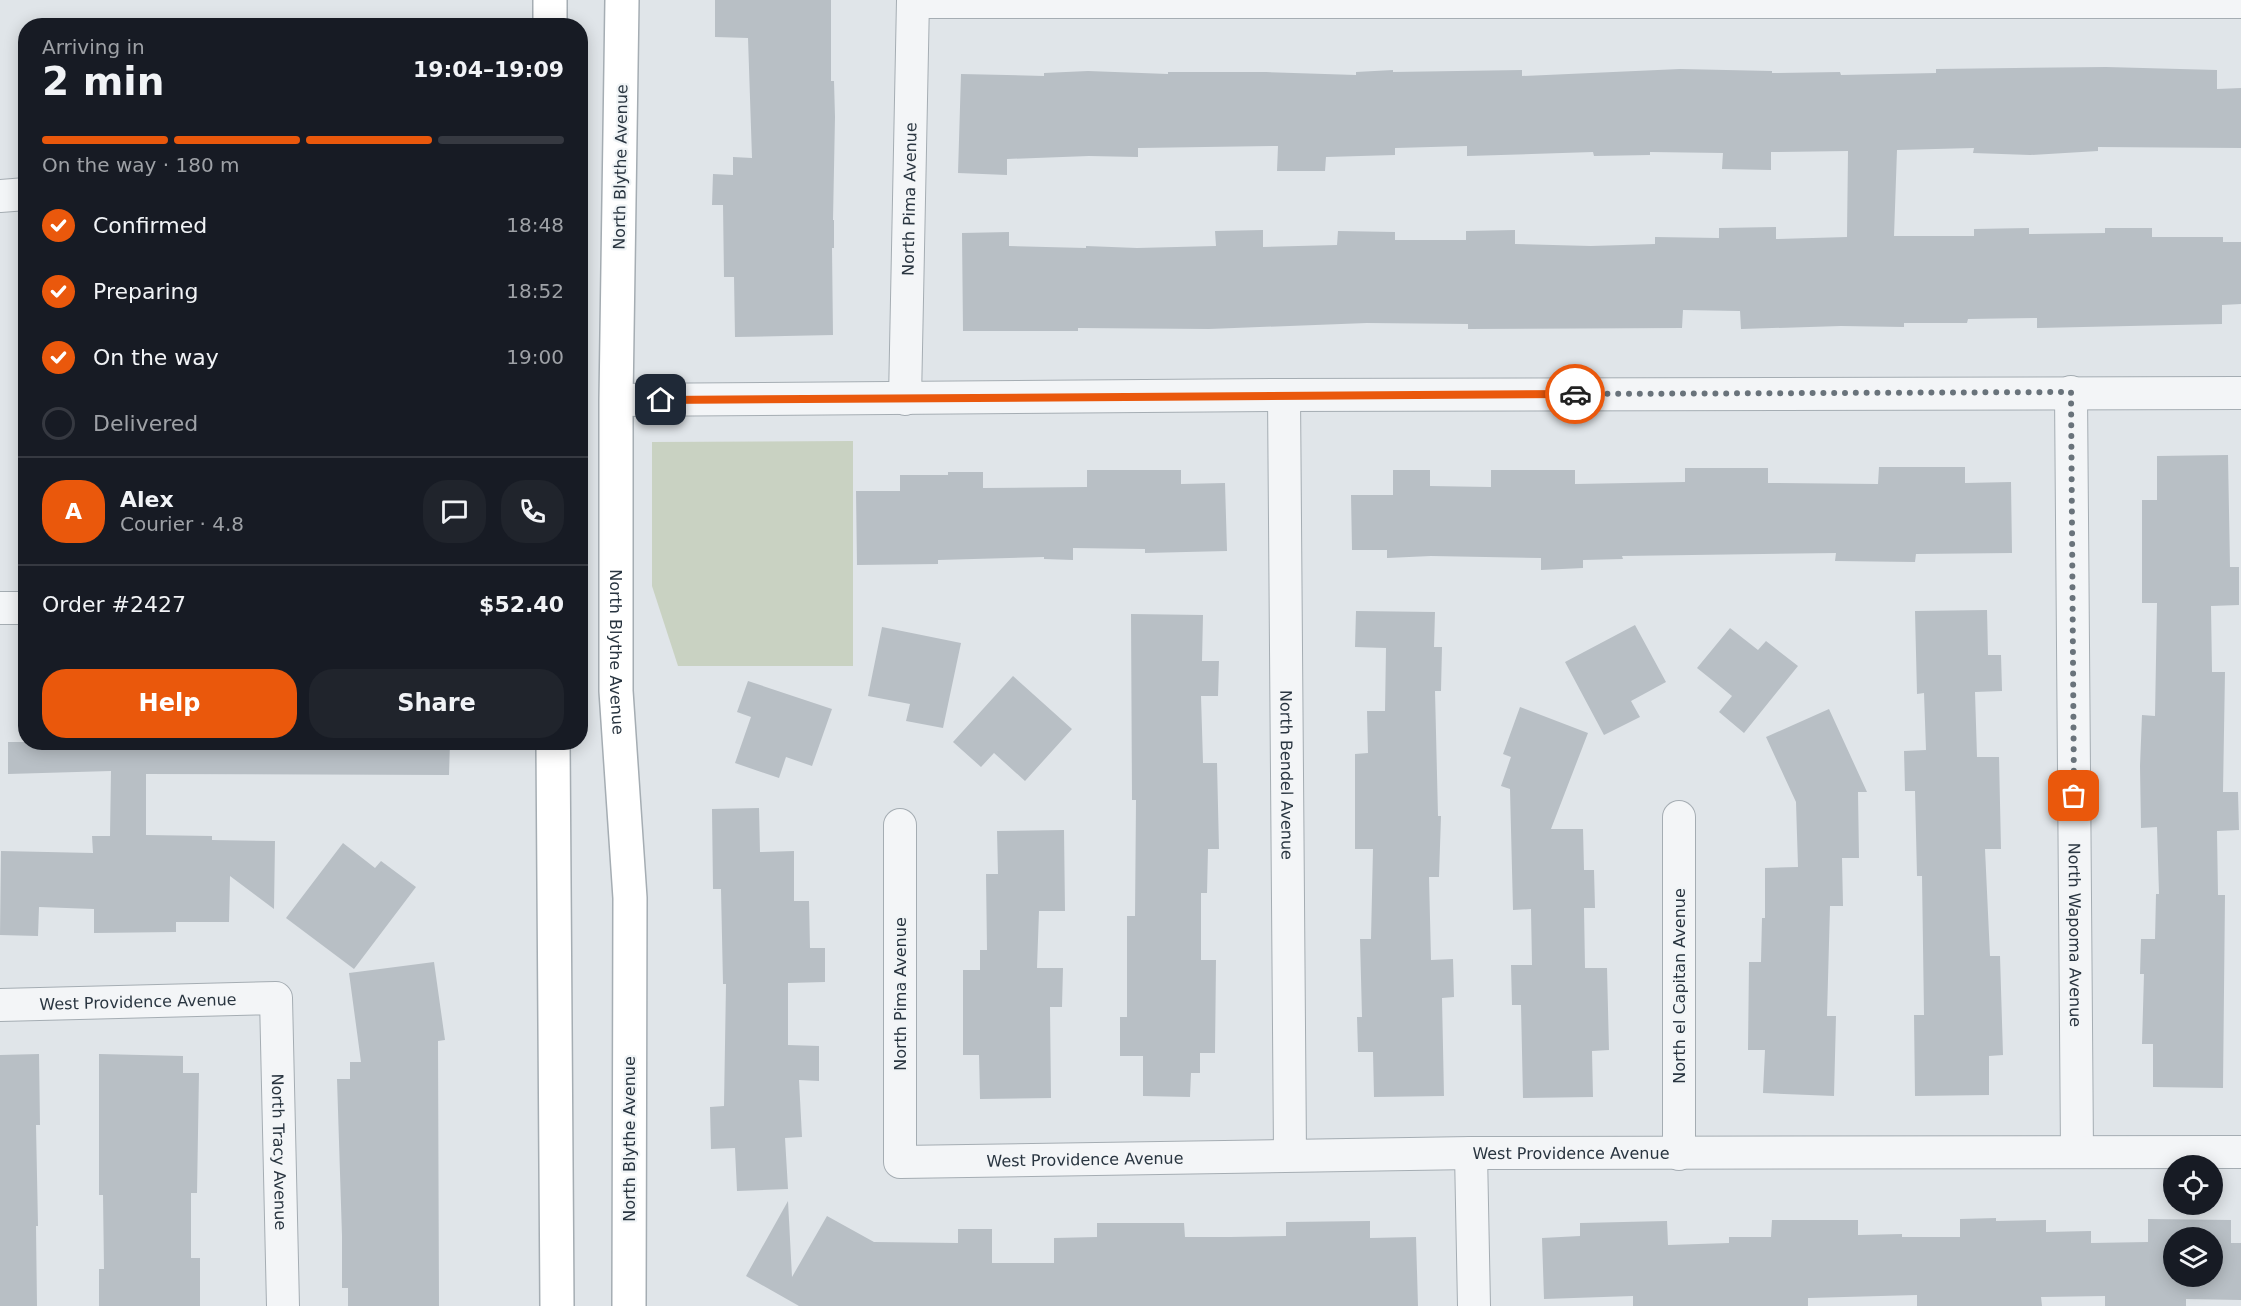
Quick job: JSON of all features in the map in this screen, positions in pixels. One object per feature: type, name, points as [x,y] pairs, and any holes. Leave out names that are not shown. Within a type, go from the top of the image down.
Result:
[{"type":"street","points":[[550,0],[550,18]]},
{"type":"street","name":"North Blythe Avenue","points":[[622,0],[616,400],[616,691],[630,898],[629,1306]]},
{"type":"street","points":[[913,1],[2241,2]]},
{"type":"street","name":"North Pima Avenue","points":[[904,399],[913,1]]},
{"type":"street","points":[[0,196],[18,195]]},
{"type":"street","name":"North Wapoma Avenue","points":[[2071,392],[2077,1152]]},
{"type":"street","points":[[616,400],[1284,395],[2241,393]]},
{"type":"street","name":"North Bendel Avenue","points":[[1284,395],[1290,1154]]},
{"type":"street","points":[[0,608],[18,608]]},
{"type":"street","points":[[553,750],[557,1306]]},
{"type":"street","name":"North el Capitan Avenue","points":[[1679,817],[1679,1154]]},
{"type":"street","name":"North Pima Avenue","points":[[900,825],[900,1162]]},
{"type":"street","name":"West Providence Avenue","points":[[0,1005],[276,998]]},
{"type":"street","name":"North Tracy Avenue","points":[[276,998],[282,1306]]},
{"type":"street","name":"West Providence Avenue","points":[[900,1162],[1290,1154],[2241,1152]]},
{"type":"street","points":[[1471,1153],[1474,1306]]},
{"type":"green space","points":[[853,441],[853,666],[678,666],[652,586],[652,442]]},
{"type":"building","points":[[715,0],[831,0],[831,81],[834,81],[835,117],[833,335],[735,337],[734,277],[724,277],[723,205],[712,205],[713,174],[733,175],[733,157],[752,158],[748,38],[715,37]]},
{"type":"building","points":[[2106,67],[2217,70],[2217,89],[2241,88],[2241,148],[2098,147],[2098,151],[2030,155],[1973,153],[1974,148],[1897,150],[1894,236],[1974,236],[1974,229],[2029,228],[2029,234],[2105,233],[2105,228],[2152,228],[2152,237],[2223,237],[2223,242],[2241,242],[2241,304],[2222,305],[2222,324],[2037,328],[2037,318],[1968,319],[1967,323],[1904,323],[1904,327],[1741,329],[1740,311],[1683,310],[1682,328],[1468,329],[1468,324],[1367,323],[1209,329],[1078,328],[1078,331],[963,331],[962,233],[1009,232],[1009,246],[1086,248],[1086,246],[1137,248],[1216,246],[1215,231],[1263,230],[1263,247],[1337,245],[1338,231],[1395,232],[1395,240],[1466,240],[1466,231],[1515,230],[1515,244],[1591,246],[1655,244],[1655,237],[1719,238],[1719,228],[1776,227],[1776,239],[1847,237],[1848,151],[1771,152],[1771,170],[1722,169],[1723,153],[1650,152],[1650,155],[1594,156],[1593,152],[1467,156],[1467,146],[1395,148],[1395,155],[1326,157],[1325,171],[1277,171],[1278,146],[1138,148],[1138,157],[1007,159],[1007,175],[958,173],[961,74],[1044,76],[1044,73],[1088,71],[1168,74],[1168,72],[1266,72],[1356,75],[1356,72],[1393,70],[1393,72],[1522,70],[1522,76],[1680,69],[1772,71],[1772,73],[1840,72],[1841,75],[1936,73],[1936,69]]},
{"type":"building","points":[[2228,455],[2230,567],[2239,567],[2239,605],[2211,606],[2212,672],[2225,672],[2223,792],[2238,792],[2239,830],[2217,831],[2218,895],[2225,895],[2223,1088],[2153,1087],[2153,1044],[2142,1044],[2144,974],[2140,974],[2141,939],[2155,939],[2156,894],[2159,894],[2157,827],[2141,828],[2140,766],[2142,715],[2155,716],[2157,603],[2142,603],[2142,500],[2157,500],[2157,456]]},
{"type":"building","points":[[1879,467],[1965,467],[1965,483],[2011,482],[2012,553],[1916,554],[1915,562],[1835,561],[1836,553],[1622,556],[1623,559],[1583,560],[1583,568],[1541,570],[1541,558],[1431,556],[1387,558],[1387,550],[1352,550],[1351,495],[1393,495],[1393,470],[1430,470],[1430,486],[1491,487],[1491,470],[1575,470],[1575,484],[1685,482],[1685,468],[1768,468],[1768,483],[1878,484]]},
{"type":"building","points":[[1087,470],[1181,470],[1181,484],[1225,483],[1227,551],[1145,553],[1145,549],[1073,548],[1073,560],[1044,559],[1044,557],[938,560],[938,564],[857,565],[856,491],[900,491],[900,475],[948,475],[948,472],[983,472],[983,488],[1087,487]]},
{"type":"building","points":[[1987,610],[1988,655],[2001,655],[2002,691],[1975,692],[1977,757],[1999,757],[2001,849],[1985,849],[1990,956],[2000,956],[2003,1055],[1989,1056],[1989,1095],[1915,1096],[1914,1015],[1924,1015],[1922,876],[1917,876],[1915,791],[1905,791],[1904,751],[1926,750],[1924,693],[1917,694],[1915,611]]},
{"type":"building","points":[[1356,611],[1435,612],[1434,647],[1442,647],[1441,691],[1435,691],[1438,816],[1441,816],[1439,877],[1429,877],[1431,960],[1453,959],[1454,997],[1442,998],[1444,1096],[1374,1097],[1373,1052],[1358,1052],[1357,1017],[1362,1017],[1360,939],[1371,939],[1373,849],[1355,849],[1355,754],[1368,753],[1367,711],[1385,711],[1386,648],[1355,647]]},
{"type":"building","points":[[1131,614],[1203,615],[1202,661],[1219,661],[1218,696],[1201,696],[1203,763],[1217,763],[1219,849],[1208,849],[1207,893],[1201,893],[1201,960],[1216,960],[1215,1053],[1200,1053],[1200,1073],[1191,1073],[1190,1097],[1143,1096],[1143,1056],[1120,1056],[1120,1017],[1127,1017],[1127,916],[1135,916],[1136,800],[1132,800]]},
{"type":"building","points":[[1635,625],[1666,682],[1631,701],[1640,717],[1604,735],[1565,662]]},
{"type":"building","points":[[882,627],[961,643],[943,728],[906,721],[910,704],[868,696]]},
{"type":"building","points":[[1730,628],[1758,650],[1766,641],[1798,666],[1744,733],[1719,712],[1732,696],[1697,668]]},
{"type":"building","points":[[1013,676],[1072,729],[1025,781],[994,753],[981,767],[953,742]]},
{"type":"building","points":[[748,681],[832,709],[812,766],[786,757],[779,778],[735,763],[751,717],[737,712]]},
{"type":"building","points":[[1520,707],[1588,733],[1551,829],[1583,829],[1584,870],[1594,870],[1595,908],[1584,908],[1585,968],[1607,968],[1609,1050],[1592,1051],[1593,1097],[1523,1098],[1521,1005],[1512,1005],[1511,965],[1532,965],[1531,909],[1513,910],[1510,789],[1501,786],[1511,757],[1503,754]]},
{"type":"building","points":[[1829,709],[1867,792],[1858,792],[1859,858],[1842,858],[1843,906],[1830,906],[1827,1016],[1836,1016],[1834,1096],[1763,1093],[1765,1050],[1748,1050],[1749,962],[1761,962],[1762,918],[1765,918],[1765,868],[1798,867],[1796,802],[1766,737]]},
{"type":"building","points":[[8,742],[18,742],[18,750],[450,750],[449,775],[146,774],[146,835],[212,836],[212,840],[275,841],[274,909],[230,876],[229,922],[176,922],[176,932],[94,933],[94,909],[39,907],[38,936],[0,935],[1,851],[93,853],[92,836],[110,836],[111,771],[8,774]]},
{"type":"building","points":[[759,808],[760,852],[794,851],[794,901],[809,901],[810,948],[825,948],[825,982],[788,983],[788,1045],[819,1046],[819,1081],[799,1080],[802,1137],[785,1138],[788,1189],[737,1191],[735,1148],[711,1149],[710,1107],[724,1106],[726,984],[723,984],[721,889],[713,889],[712,809]]},
{"type":"building","points":[[1064,830],[1065,911],[1039,911],[1037,968],[1063,968],[1062,1007],[1050,1007],[1051,1098],[980,1099],[979,1055],[963,1055],[963,970],[980,970],[980,950],[987,950],[986,874],[998,874],[997,831]]},
{"type":"building","points":[[343,843],[375,868],[381,861],[416,887],[354,969],[286,918]]},
{"type":"building","points":[[434,962],[445,1040],[438,1041],[439,1306],[348,1306],[348,1288],[342,1288],[337,1079],[350,1079],[350,1062],[361,1062],[349,973]]},
{"type":"building","points":[[39,1054],[40,1125],[36,1125],[37,1306],[0,1306],[0,1055]]},
{"type":"building","points":[[99,1054],[183,1056],[183,1073],[199,1073],[197,1193],[191,1193],[191,1258],[200,1258],[200,1306],[99,1306],[99,1269],[104,1269],[103,1195],[99,1195]]},
{"type":"building","points":[[788,1201],[792,1277],[827,1216],[874,1242],[958,1243],[958,1229],[992,1229],[992,1263],[1054,1263],[1054,1238],[1097,1237],[1097,1223],[1184,1223],[1185,1237],[1230,1237],[1286,1236],[1286,1222],[1370,1221],[1370,1238],[1416,1237],[1418,1306],[799,1306],[746,1276]]},
{"type":"building","points":[[1960,1219],[2046,1220],[2046,1232],[2091,1231],[2091,1243],[2148,1242],[2148,1219],[2231,1220],[2231,1243],[2241,1243],[2241,1300],[2186,1299],[2186,1306],[2105,1306],[2105,1296],[2041,1297],[2042,1306],[1917,1306],[1917,1295],[1808,1298],[1808,1306],[1633,1306],[1633,1296],[1544,1299],[1542,1238],[1580,1236],[1580,1223],[1667,1221],[1668,1245],[1729,1243],[1729,1237],[1771,1237],[1772,1220],[1858,1220],[1858,1235],[1902,1234],[1902,1237],[1960,1237]]},
{"type":"way so far","points":[[1575,394],[2071,392],[2074,796]]},
{"type":"route","points":[[661,400],[1575,394]]}]
